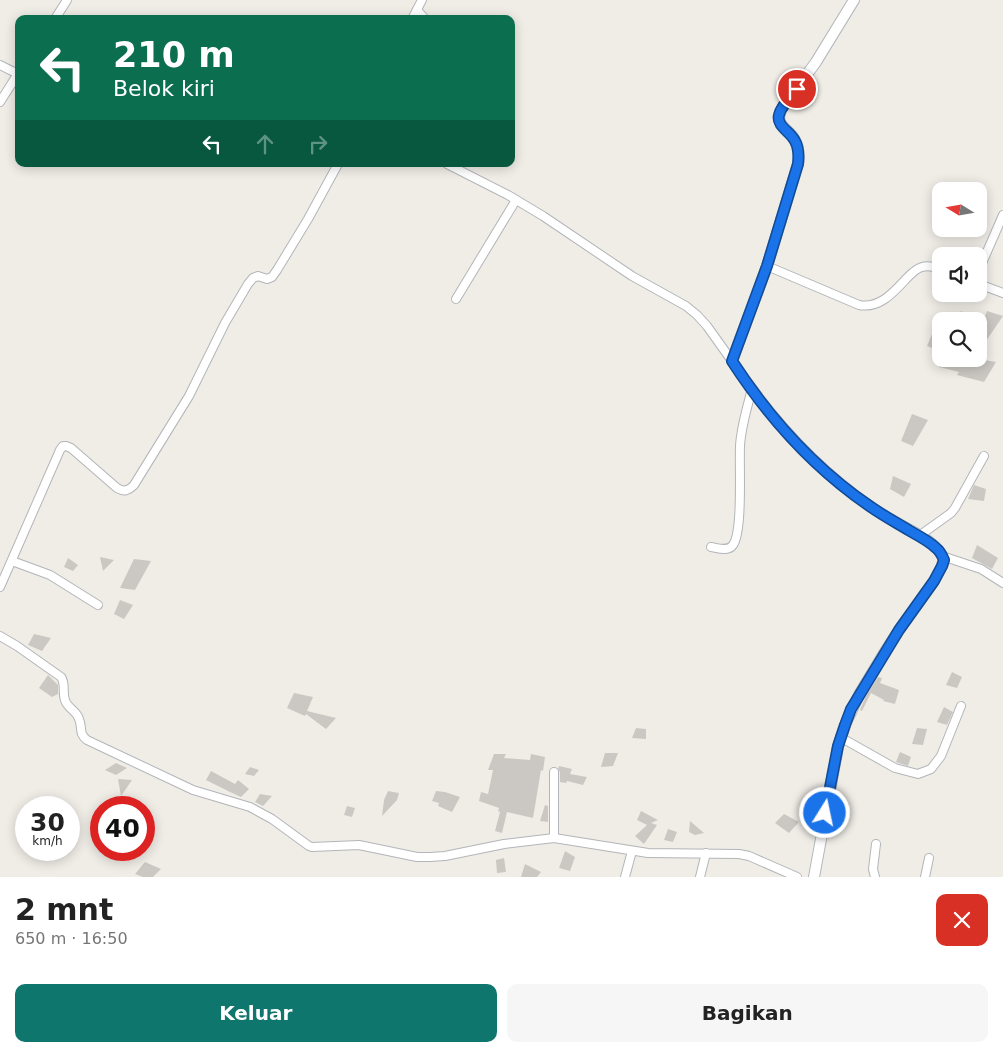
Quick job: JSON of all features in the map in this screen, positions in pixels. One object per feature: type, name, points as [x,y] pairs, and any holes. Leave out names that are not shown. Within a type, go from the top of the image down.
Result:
[{"type":"street","points":[[58,15],[67,0]]},
{"type":"street","points":[[414,15],[422,0]]},
{"type":"street","points":[[732,361],[767,266],[799,158],[799,151],[795,141],[791,134],[780,124],[779,116],[781,110],[816,62],[854,0]]},
{"type":"street","points":[[417,10],[421,15]]},
{"type":"street","points":[[0,65],[15,72]]},
{"type":"street","points":[[0,102],[15,78]]},
{"type":"street","points":[[0,587],[62,446],[71,448],[117,488],[123,491],[129,490],[134,485],[189,396],[225,323],[248,284],[253,278],[258,276],[267,279],[272,277],[308,219],[336,167]]},
{"type":"street","points":[[453,167],[543,216],[632,276],[697,314],[708,326],[752,389],[796,444],[860,499],[935,546],[942,556],[944,560],[939,572],[882,655],[851,709],[840,737],[814,877]]},
{"type":"street","points":[[456,299],[516,200]]},
{"type":"street","points":[[987,252],[1003,215]]},
{"type":"street","points":[[767,266],[859,305],[866,306],[878,304],[888,297],[921,267],[932,267]]},
{"type":"street","points":[[987,287],[1003,293]]},
{"type":"street","points":[[711,547],[730,548],[737,535],[740,446],[752,389]]},
{"type":"street","points":[[919,536],[951,513],[984,456]]},
{"type":"street","points":[[942,556],[981,569],[1003,583]]},
{"type":"street","points":[[12,561],[50,575],[98,605]]},
{"type":"street","points":[[0,636],[61,677],[64,683],[64,699],[68,706],[78,715],[81,734],[87,740],[193,790],[250,807],[262,813],[309,846],[360,845],[430,857],[445,856],[504,844],[554,838],[658,854],[729,853],[749,856],[796,877]]},
{"type":"street","points":[[840,737],[895,768],[918,774],[931,769],[941,756],[960,706]]},
{"type":"street","points":[[554,772],[554,838]]},
{"type":"street","points":[[875,877],[873,869],[876,844]]},
{"type":"street","points":[[625,877],[632,851]]},
{"type":"street","points":[[700,877],[706,853]]},
{"type":"street","points":[[924,877],[929,858]]},
{"type":"building","points":[[987,311],[1003,316],[987,340],[987,312]]},
{"type":"building","points":[[932,334],[932,348],[927,346]]},
{"type":"building","points":[[987,360],[996,362],[984,382],[957,375],[959,372],[939,367],[987,367]]},
{"type":"building","points":[[912,414],[928,420],[913,446],[901,441]]},
{"type":"building","points":[[893,476],[911,484],[904,497],[890,489]]},
{"type":"building","points":[[974,485],[986,489],[984,501],[968,499]]},
{"type":"building","points":[[977,545],[998,558],[992,569],[972,558]]},
{"type":"building","points":[[100,557],[114,560],[103,571]]},
{"type":"building","points":[[68,558],[78,565],[73,571],[64,567]]},
{"type":"building","points":[[134,559],[151,561],[135,590],[120,588]]},
{"type":"building","points":[[120,600],[133,605],[124,619],[114,614]]},
{"type":"building","points":[[34,634],[51,638],[42,651],[28,645]]},
{"type":"building","points":[[952,672],[962,677],[957,688],[946,685]]},
{"type":"building","points":[[48,675],[58,685],[58,694],[52,697],[39,688]]},
{"type":"building","points":[[878,677],[882,678],[880,683],[899,690],[895,704],[883,701],[871,693],[862,711],[860,710],[866,696]]},
{"type":"building","points":[[294,693],[313,697],[307,711],[336,718],[326,729],[306,714],[305,716],[287,708]]},
{"type":"building","points":[[944,707],[953,712],[947,725],[937,722]]},
{"type":"building","points":[[636,728],[646,729],[646,739],[632,738]]},
{"type":"building","points":[[917,728],[927,729],[923,745],[912,744]]},
{"type":"building","points":[[900,752],[911,757],[908,766],[896,762]]},
{"type":"building","points":[[605,753],[618,753],[613,766],[601,767]]},
{"type":"building","points":[[494,754],[506,754],[504,758],[530,760],[531,754],[545,757],[533,818],[507,812],[502,833],[495,831],[500,812],[498,811],[499,808],[479,801],[481,792],[488,794],[493,770],[488,770]]},
{"type":"building","points":[[116,763],[127,768],[116,775],[105,770]]},
{"type":"building","points":[[559,766],[572,769],[570,774],[587,777],[583,785],[567,781],[566,783],[560,782]]},
{"type":"building","points":[[250,767],[259,770],[254,776],[245,774]]},
{"type":"building","points":[[211,771],[235,784],[238,780],[249,789],[241,797],[230,792],[206,780]]},
{"type":"building","points":[[118,779],[132,780],[121,796]]},
{"type":"building","points":[[388,791],[399,793],[397,800],[382,816],[384,800]]},
{"type":"building","points":[[436,791],[460,797],[452,812],[438,806],[439,803],[432,801]]},
{"type":"building","points":[[260,794],[272,796],[263,806],[255,802]]},
{"type":"building","points":[[545,805],[548,806],[548,822],[540,821]]},
{"type":"building","points":[[347,806],[355,808],[352,817],[344,815]]},
{"type":"building","points":[[641,811],[658,820],[651,823],[657,825],[644,844],[635,836],[647,825],[637,820]]},
{"type":"building","points":[[784,814],[799,822],[789,833],[775,823]]},
{"type":"building","points":[[690,821],[704,833],[695,835],[689,832]]},
{"type":"building","points":[[668,829],[677,832],[673,842],[664,840]]},
{"type":"building","points":[[565,851],[575,857],[570,871],[559,868]]},
{"type":"building","points":[[504,858],[506,872],[497,873],[496,860]]},
{"type":"building","points":[[145,862],[161,869],[153,877],[143,877],[135,874]]},
{"type":"building","points":[[525,864],[541,872],[537,877],[521,877]]},
{"type":"route","points":[[797,89],[781,110],[779,120],[780,124],[791,134],[795,141],[799,151],[798,164],[767,266],[732,361],[780,425],[814,461],[860,499],[935,546],[944,560],[934,581],[882,655],[851,709],[840,737],[825,813]]}]
